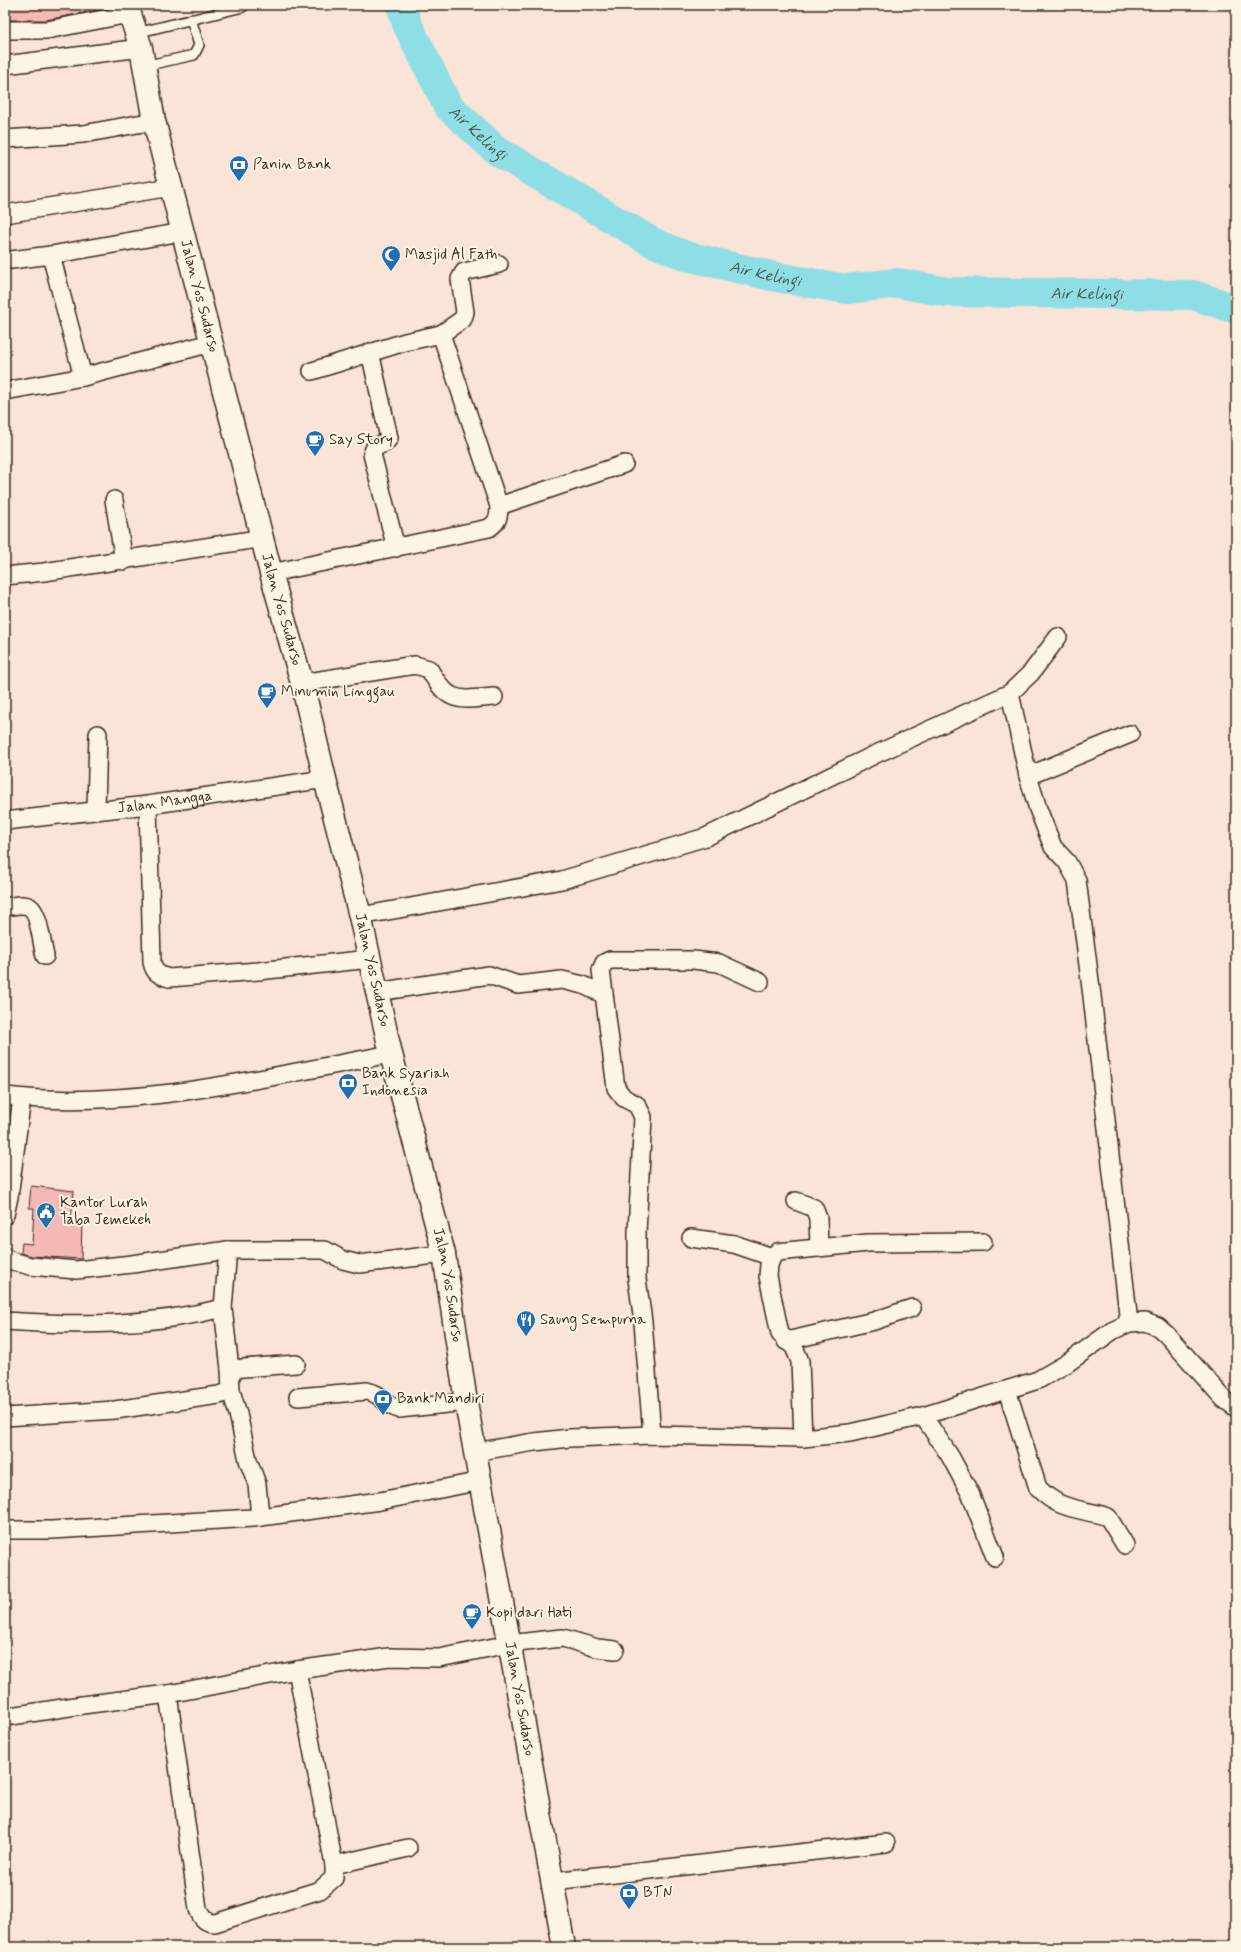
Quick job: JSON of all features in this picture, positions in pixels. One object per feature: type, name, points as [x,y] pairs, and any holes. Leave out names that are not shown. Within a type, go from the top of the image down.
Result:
[{"type":"highway","name":"Jalan Yos Sudarso","points":[[136,33],[154,121],[271,573],[302,683],[360,916],[391,1054],[444,1254],[466,1402],[564,1947]]},
{"type":"street","points":[[5,30],[136,33]]},
{"type":"street","points":[[5,65],[136,33]]},
{"type":"street","points":[[5,139],[68,135],[154,121]]},
{"type":"street","points":[[5,214],[171,187]]},
{"type":"street","points":[[11,260],[51,255],[182,232]]},
{"type":"street","points":[[51,255],[83,377]]},
{"type":"street","points":[[312,371],[370,352],[441,334],[463,319],[465,312],[460,279],[464,272],[499,264]]},
{"type":"street","points":[[271,573],[490,528],[497,522],[499,506],[441,334]]},
{"type":"street","points":[[5,391],[83,377],[211,343]]},
{"type":"street","points":[[370,352],[389,438],[385,443],[375,447],[372,454],[396,548]]},
{"type":"street","points":[[499,506],[624,464]]},
{"type":"street","points":[[114,500],[124,561]]},
{"type":"street","points":[[5,576],[124,561],[263,538]]},
{"type":"street","points":[[360,916],[562,880],[706,837],[874,755],[1010,693],[1031,673],[1058,637]]},
{"type":"street","points":[[302,683],[415,665],[429,669],[443,690],[452,696],[461,699],[494,697]]},
{"type":"street","points":[[1010,693],[1028,776],[1038,809],[1054,847],[1067,862],[1077,880],[1092,996],[1129,1323]]},
{"type":"street","points":[[96,810],[98,734]]},
{"type":"street","points":[[1028,776],[1130,734]]},
{"type":"street","name":"Jalan Mangga","points":[[5,821],[148,804],[325,779]]},
{"type":"street","points":[[148,804],[152,962],[153,970],[158,975],[169,978],[177,978],[370,959]]},
{"type":"street","points":[[5,907],[20,905],[29,906],[35,912],[45,956]]},
{"type":"street","points":[[652,1435],[643,1322],[637,1279],[637,1232],[643,1117],[637,1105],[624,1098],[616,1088],[601,970],[604,963],[610,960],[693,960],[719,963],[760,982]]},
{"type":"street","points":[[377,992],[489,975],[518,984],[562,980],[583,985],[603,994]]},
{"type":"street","points":[[5,1096],[22,1098],[109,1099],[178,1093],[391,1054]]},
{"type":"street","points":[[5,1215],[9,1197],[22,1098]]},
{"type":"street","points":[[796,1201],[814,1208],[818,1218],[818,1248]]},
{"type":"street","points":[[690,1238],[734,1244],[772,1257]]},
{"type":"street","points":[[803,1438],[800,1361],[794,1347],[786,1342],[780,1334],[768,1276],[769,1265],[772,1257],[777,1252],[868,1242],[983,1242]]},
{"type":"street","points":[[228,1250],[223,1308],[231,1391],[238,1414],[248,1460],[257,1484],[260,1517]]},
{"type":"street","points":[[5,1257],[9,1260],[30,1266],[76,1270],[132,1264],[228,1250],[325,1250],[343,1260],[359,1264],[444,1254]]},
{"type":"street","points":[[5,1321],[56,1325],[125,1323],[168,1319],[223,1308]]},
{"type":"street","points":[[786,1342],[874,1321],[912,1308]]},
{"type":"street","points":[[475,1452],[534,1442],[563,1439],[652,1435],[803,1438],[850,1433],[923,1416],[1007,1390],[1050,1374],[1112,1331],[1129,1323],[1145,1322],[1158,1326],[1167,1334],[1224,1398],[1236,1408]]},
{"type":"street","points":[[230,1369],[296,1364]]},
{"type":"street","points":[[1007,1390],[1038,1488],[1047,1497],[1066,1508],[1108,1517],[1125,1545]]},
{"type":"street","points":[[5,1417],[115,1410],[219,1395],[231,1391]]},
{"type":"street","points":[[298,1397],[367,1391],[377,1393],[391,1407],[399,1410],[466,1402]]},
{"type":"street","points":[[923,1416],[950,1456],[970,1493],[995,1557]]},
{"type":"street","points":[[5,1530],[52,1530],[260,1517],[380,1501],[481,1481]]},
{"type":"street","points":[[5,1717],[168,1694],[297,1670],[389,1657],[439,1658],[509,1644],[563,1638],[597,1648],[615,1650]]},
{"type":"street","points":[[168,1694],[198,1909],[200,1917],[209,1923],[215,1923],[320,1890],[334,1878],[334,1866],[297,1670]]},
{"type":"street","points":[[553,1881],[886,1843]]},
{"type":"street","points":[[334,1866],[408,1848]]},
{"type":"lane","points":[[136,33],[243,7]]},
{"type":"lane","points":[[136,33],[194,55],[199,45],[191,19]]},
{"type":"building","points":[[113,5],[113,7],[46,20],[5,20],[5,6]]},
{"type":"building","points":[[31,1186],[74,1191],[71,1221],[82,1222],[81,1259],[32,1256],[21,1253],[22,1243],[32,1244],[34,1208],[29,1208]]},
{"type":"waterway","name":"Air Kelingi","points":[[401,5],[407,24],[448,106],[497,151],[652,242],[686,256],[776,277],[847,289],[898,283],[947,292],[1193,295],[1236,309]]},
{"type":"place","name":"Panin Bank","points":[[239,182]]},
{"type":"place","name":"Masjid Al Fath","points":[[391,272]]},
{"type":"place","name":"Say Story","points":[[315,457]]},
{"type":"place","name":"Minumin Linggau","points":[[267,709]]},
{"type":"place","name":"Bank Syariah Indonesia","points":[[348,1100]]},
{"type":"place","name":"Kantor Lurah Taba Jemekeh","points":[[46,1229]]},
{"type":"place","name":"Saung Sempurna","points":[[526,1337]]},
{"type":"place","name":"Bank Mandiri","points":[[383,1416]]},
{"type":"place","name":"Kopi dari Hati","points":[[472,1630]]},
{"type":"place","name":"BTN","points":[[629,1910]]}]
